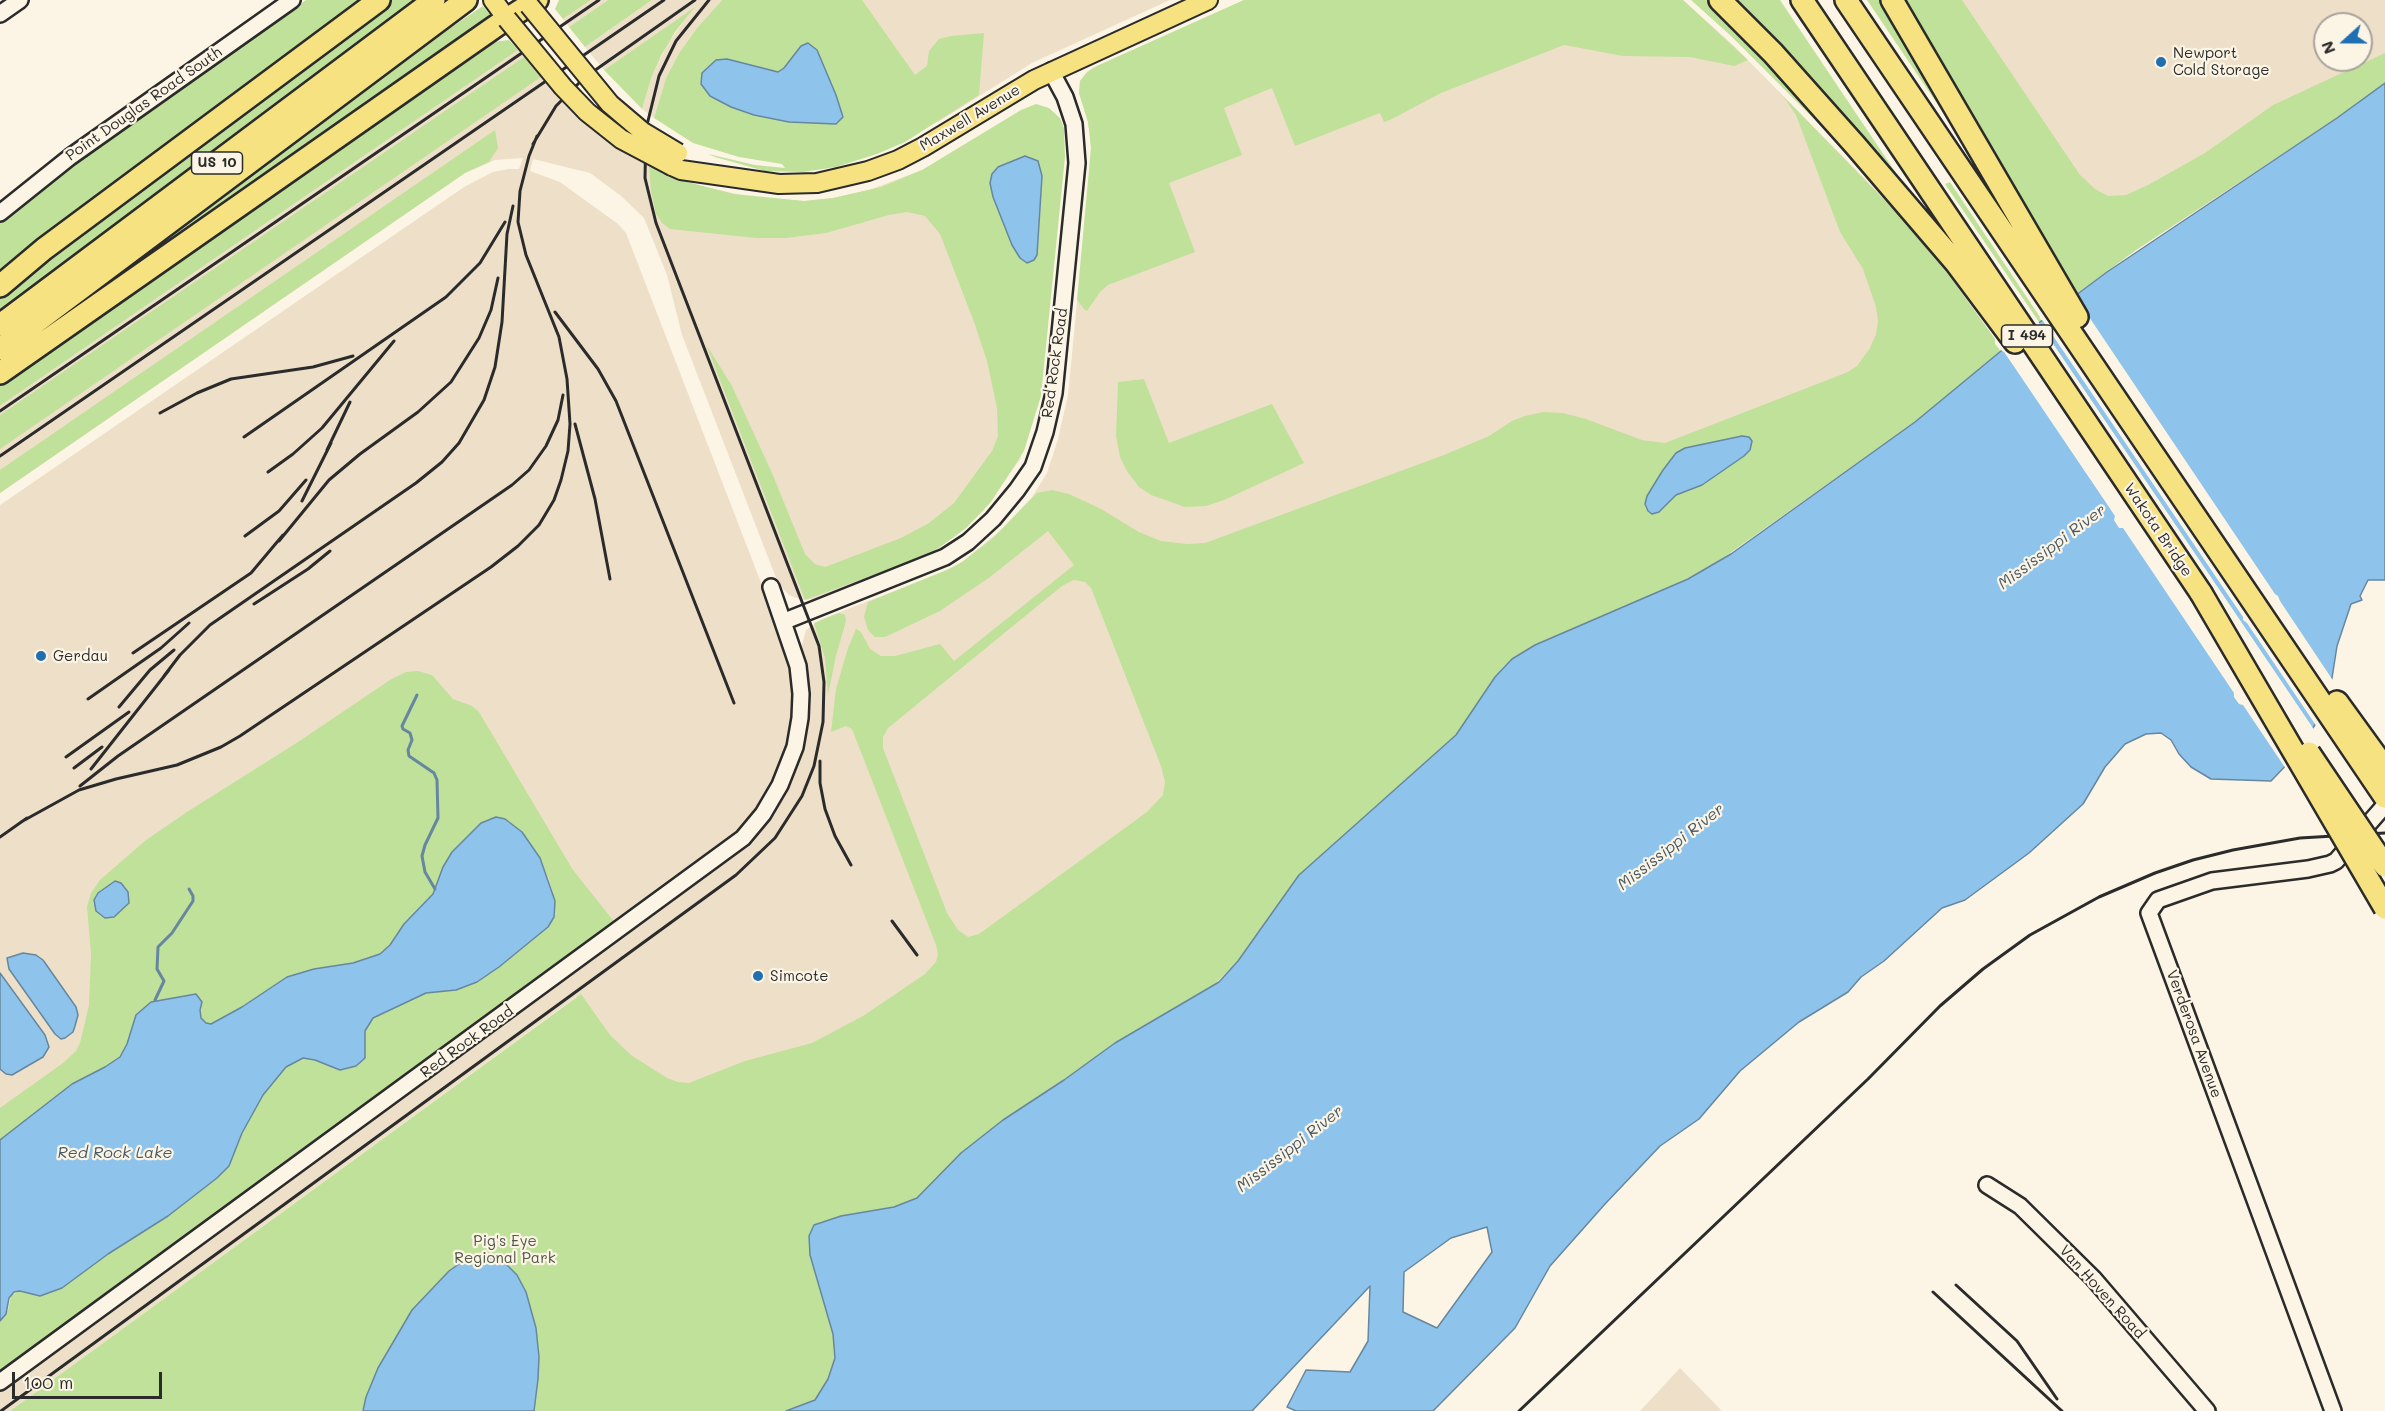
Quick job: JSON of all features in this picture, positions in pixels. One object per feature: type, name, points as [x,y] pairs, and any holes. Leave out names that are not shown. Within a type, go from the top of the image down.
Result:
[{"type":"highway","points":[[0,286],[44,249],[379,0]]},
{"type":"highway","name":"US 10","points":[[0,325],[434,0]]},
{"type":"highway","name":"US 10","points":[[0,349],[466,0]]},
{"type":"highway","points":[[368,75],[482,0]]},
{"type":"highway","points":[[1720,0],[1780,60],[1910,208],[1956,263],[2124,478]]},
{"type":"highway","name":"Wakota Bridge","points":[[1799,0],[2385,866]]},
{"type":"highway","name":"I 494","points":[[1846,0],[2385,796]]},
{"type":"highway","points":[[1892,0],[2154,453]]},
{"type":"highway","points":[[0,373],[530,2]]},
{"type":"highway","points":[[2232,570],[2350,719],[2385,768]]},
{"type":"highway","points":[[2201,593],[2385,908]]},
{"type":"main road","name":"Maxwell Avenue","points":[[493,0],[563,87],[587,112],[621,139],[675,159]]},
{"type":"main road","name":"Maxwell Avenue","points":[[530,2],[610,104],[675,159],[681,170],[755,182],[802,184],[841,179],[898,160],[1017,89],[1208,0]]},
{"type":"street","points":[[0,14],[20,0]]},
{"type":"street","name":"Point Douglas Road South","points":[[0,213],[62,162],[292,0]]},
{"type":"street","name":"Red Rock Road","points":[[784,621],[945,557],[968,542],[993,519],[1033,467],[1045,432],[1054,393],[1077,163],[1074,124],[1065,97],[1052,71]]},
{"type":"street","name":"Red Rock Road","points":[[0,1382],[743,838],[775,795],[788,766],[798,731],[801,700],[799,672],[771,587]]},
{"type":"street","name":"Verderosa Avenue","points":[[2333,1411],[2149,913],[2158,900],[2212,881],[2330,864],[2385,805]]},
{"type":"street","name":"Van Hoven Road","points":[[1987,1185],[2019,1206],[2093,1278],[2207,1411]]},
{"type":"shaded area","points":[[591,0],[608,0],[569,27],[563,19]]},
{"type":"shaded area","points":[[652,0],[722,0],[679,53],[666,78],[654,118],[642,109],[652,76],[668,43],[693,9],[604,70],[585,47]]},
{"type":"shaded area","points":[[852,0],[1170,0],[1032,63],[938,122]]},
{"type":"shaded area","points":[[1244,0],[1683,0],[1733,45],[1876,190],[1935,257],[1859,372],[1654,451],[653,1184],[576,997],[10,1411],[0,1411],[0,1391],[732,857],[753,838],[781,799],[803,741],[808,701],[802,645],[806,630],[822,619],[943,572],[962,562],[1001,530],[1032,497],[1047,473],[1068,395],[1090,168],[1091,141],[1079,93],[1080,81],[1092,68]]},
{"type":"shaded area","points":[[1923,0],[2385,0],[2385,83],[2337,118],[2136,250]]},
{"type":"shaded area","points":[[518,50],[568,107],[606,139],[643,163],[698,185],[745,196],[804,201],[833,198],[869,190],[922,170],[1021,458],[984,510],[966,528],[933,552],[813,599],[802,600],[789,595],[778,583],[682,335],[667,275],[644,218],[621,196],[590,173],[533,159],[530,171],[560,182],[618,224],[626,233],[777,624],[790,668],[792,712],[785,750],[770,788],[759,806],[732,838],[562,962],[548,927],[443,867],[433,894],[398,932],[386,950],[0,1140],[0,505],[464,187],[493,172],[519,169],[523,158],[495,160],[465,173],[0,493],[0,406]]},
{"type":"shaded area","points":[[1680,1368],[1722,1411],[1640,1411]]},
{"type":"green space","points":[[306,0],[371,0],[0,283],[0,222],[76,162]]},
{"type":"green space","points":[[389,0],[418,0],[0,312],[0,292]]},
{"type":"green space","points":[[559,0],[591,0],[563,19],[555,9]]},
{"type":"green space","points":[[608,0],[652,0],[585,47],[569,27]]},
{"type":"green space","points":[[722,0],[862,0],[915,75],[927,66],[929,51],[939,39],[984,33],[979,95],[905,142],[836,167],[803,172],[765,171],[715,157],[708,154],[755,165],[785,168],[782,164],[739,157],[693,143],[654,118],[666,78],[679,53]]},
{"type":"green space","points":[[1244,0],[1683,0],[1748,60],[1734,66],[1690,57],[1623,56],[1564,45],[1441,93],[1390,120],[1384,122],[1380,113],[1295,146],[1272,88],[1224,108],[1242,155],[1169,183],[1195,252],[1108,285],[1100,292],[1087,311],[1077,300],[1091,148],[1088,122],[1079,93],[1080,81],[1087,72],[1097,66]]},
{"type":"green space","points":[[1691,0],[1708,0],[1731,21],[1871,176],[1731,36]]},
{"type":"green space","points":[[1730,0],[1780,0],[1900,179],[1895,182]]},
{"type":"green space","points":[[1867,0],[1885,0],[1971,155],[1944,114]]},
{"type":"green space","points":[[1899,0],[1962,0],[2080,175],[2095,189],[2108,196],[2126,195],[2148,185],[2205,153],[2273,105],[2344,72],[2373,72],[2373,59],[2385,53],[2385,83],[2337,118],[2136,250],[2075,295]]},
{"type":"green space","points":[[483,6],[491,16],[366,101],[288,164],[0,362],[429,42]]},
{"type":"green space","points":[[695,7],[675,32],[662,54],[652,76],[642,109],[604,70]]},
{"type":"green space","points":[[509,40],[518,50],[0,406],[0,385],[304,171],[493,42]]},
{"type":"green space","points":[[524,57],[541,77],[0,449],[0,415]]},
{"type":"green space","name":"Pig's Eye Regional Park","points":[[1783,96],[1898,214],[1949,275],[1995,339],[1995,344],[2001,351],[1915,422],[1709,568],[1504,666],[1456,735],[1299,875],[1238,961],[1212,987],[1115,1043],[1003,1120],[961,1153],[917,1198],[894,1207],[820,1222],[809,1235],[809,1245],[833,1334],[835,1358],[828,1379],[815,1400],[786,1411],[10,1411],[581,994],[610,1035],[631,1055],[667,1078],[689,1083],[745,1061],[812,1043],[863,1016],[925,974],[936,962],[938,954],[936,945],[852,729],[846,726],[831,732],[836,689],[856,629],[861,632],[870,649],[881,656],[895,656],[940,644],[954,661],[1074,565],[1048,531],[990,577],[940,611],[885,637],[875,637],[868,630],[864,617],[868,602],[962,562],[993,538],[1037,493],[1052,490],[1069,494],[1101,509],[1139,532],[1161,541],[1187,544],[1205,543],[1444,455],[1489,436],[1512,421],[1525,416],[1543,412],[1563,413],[1642,440],[1665,443],[1848,372],[1857,366],[1870,348],[1876,334],[1878,321],[1876,307],[1863,269],[1840,232],[1796,115]],"holes":[[[1742,436],[1752,441],[1750,451],[1744,456],[1702,485],[1676,495],[1661,511],[1650,513],[1648,511],[1645,507],[1662,470],[1679,451]],[[1074,580],[1085,582],[1091,588],[1161,766],[1165,782],[1163,795],[1147,812],[979,934],[968,937],[958,930],[947,913],[883,748],[883,737],[888,728],[1062,586]]]},
{"type":"green space","points":[[1036,104],[1049,108],[1060,118],[1064,128],[1065,157],[1041,396],[1024,451],[991,502],[966,528],[940,547],[925,556],[805,600],[706,344],[732,386],[772,473],[805,554],[815,564],[825,567],[901,538],[929,523],[954,503],[992,451],[998,436],[997,408],[987,361],[974,322],[940,234],[925,216],[907,212],[826,233],[786,238],[756,238],[670,229],[656,214],[649,166],[687,182],[734,194],[804,201],[833,198],[881,187],[922,170],[1021,110]]},
{"type":"green space","points":[[495,130],[498,148],[489,162],[465,173],[0,493],[0,470]]},
{"type":"green space","points":[[1950,182],[2042,320],[2039,322],[1945,184]]},
{"type":"green space","points":[[1144,379],[1169,443],[1272,404],[1304,463],[1206,506],[1185,507],[1151,495],[1139,487],[1127,471],[1120,457],[1116,436],[1118,382]]},
{"type":"green space","points":[[839,613],[845,615],[846,621],[828,695],[825,658],[814,623]]},
{"type":"green space","points":[[418,671],[432,675],[453,699],[472,706],[479,712],[573,870],[616,924],[0,1372],[0,1321],[8,1310],[11,1295],[20,1291],[44,1295],[62,1288],[108,1254],[168,1216],[217,1178],[229,1166],[242,1133],[263,1095],[286,1067],[303,1058],[340,1070],[356,1066],[365,1058],[365,1031],[373,1018],[426,993],[456,990],[477,982],[548,927],[555,901],[549,879],[535,850],[522,832],[505,819],[496,817],[486,820],[452,852],[443,867],[433,894],[404,924],[390,945],[380,954],[353,963],[314,969],[287,977],[242,1007],[211,1024],[201,1018],[201,1005],[196,994],[151,1002],[136,1015],[127,1044],[120,1057],[72,1084],[0,1140],[0,1108],[63,1063],[76,1051],[80,1043],[89,1005],[91,954],[87,907],[91,893],[100,880],[146,840],[187,812],[298,742],[390,680],[406,672]],"holes":[[[125,887],[129,896],[105,918],[100,915],[93,903],[95,897]]]},
{"type":"water","points":[[808,43],[817,50],[836,95],[843,117],[836,124],[789,122],[754,115],[710,96],[701,84],[702,73],[716,60],[727,59],[778,72],[784,68],[801,46]]},
{"type":"water","name":"Mississippi River","points":[[2385,83],[2385,580],[2368,580],[2360,596],[2362,600],[2351,604],[2337,646],[2332,678],[2320,717],[2294,757],[2271,781],[2211,779],[2191,767],[2179,754],[2171,740],[2161,733],[2146,734],[2125,744],[2105,767],[2083,804],[2029,853],[1965,900],[1942,908],[1884,961],[1861,977],[1848,992],[1799,1022],[1740,1071],[1699,1119],[1660,1146],[1550,1266],[1515,1328],[1433,1411],[1296,1411],[1287,1407],[1306,1370],[1350,1372],[1368,1341],[1370,1286],[1252,1411],[786,1411],[815,1400],[828,1379],[835,1358],[833,1334],[810,1255],[809,1236],[814,1225],[841,1216],[894,1207],[917,1198],[961,1153],[1003,1120],[1115,1043],[1219,982],[1238,961],[1299,875],[1456,735],[1495,677],[1512,659],[1535,645],[1688,579],[1731,554],[1915,422],[2001,351],[2107,272],[2337,118]],"holes":[[[1487,1227],[1492,1252],[1437,1328],[1403,1312],[1404,1272],[1451,1238]]]},
{"type":"water","points":[[1025,156],[1038,161],[1042,176],[1037,255],[1034,260],[1027,263],[1020,258],[1012,245],[993,197],[990,183],[992,174],[998,167]]},
{"type":"water","points":[[1742,436],[1749,437],[1752,441],[1750,450],[1744,456],[1702,485],[1676,495],[1659,512],[1652,514],[1648,511],[1645,504],[1647,496],[1676,453],[1685,448]]},
{"type":"water","name":"Red Rock Lake","points":[[496,817],[505,819],[522,832],[540,858],[555,901],[554,917],[548,927],[477,982],[456,990],[426,993],[373,1018],[365,1031],[365,1058],[356,1066],[340,1070],[303,1058],[286,1067],[263,1095],[242,1133],[229,1166],[217,1178],[168,1216],[108,1254],[62,1288],[40,1296],[20,1291],[14,1292],[9,1298],[6,1314],[0,1321],[0,1140],[72,1084],[120,1057],[127,1044],[136,1015],[151,1002],[196,994],[202,1002],[201,1018],[211,1024],[242,1007],[287,977],[314,969],[353,963],[380,954],[390,945],[404,924],[433,894],[443,867],[452,852],[481,823]]},
{"type":"water","points":[[115,881],[121,883],[128,892],[129,903],[114,917],[105,918],[96,911],[94,900],[98,893]]},
{"type":"water","points":[[23,953],[36,955],[43,960],[76,1007],[78,1015],[73,1032],[65,1038],[61,1039],[55,1034],[9,969],[7,958]]},
{"type":"water","points":[[0,973],[45,1035],[49,1047],[43,1057],[12,1075],[0,1069]]},
{"type":"water","points":[[481,1255],[505,1263],[517,1275],[526,1292],[536,1328],[539,1357],[534,1411],[363,1411],[378,1368],[412,1310],[449,1271],[466,1259]]},
{"type":"pier","points":[[2073,293],[2334,682],[2323,719],[2317,727],[2039,318]]},
{"type":"pier","points":[[2037,320],[2315,731],[2296,759],[2286,769],[2243,705],[2239,704],[2234,697],[2234,693],[2123,528],[2119,528],[2114,520],[2115,516],[2013,365],[1999,349]]},
{"type":"waterway","points":[[417,695],[402,726],[410,733],[412,740],[408,750],[409,756],[434,773],[437,780],[438,818],[422,856],[425,872],[435,889]]},
{"type":"waterway","points":[[155,1000],[164,981],[157,969],[158,947],[172,933],[193,901],[189,889]]},
{"type":"railway","points":[[0,411],[599,0]]},
{"type":"railway","points":[[0,456],[664,0]]},
{"type":"railway","points":[[533,144],[556,106],[584,78],[695,0]]},
{"type":"railway","points":[[1,1411],[736,875],[775,838],[802,796],[814,766],[823,722],[824,682],[819,646],[656,223],[645,178],[646,129],[659,76],[676,41],[709,0]]},
{"type":"railway","points":[[21,822],[79,790],[177,765],[221,747],[491,567],[518,546],[539,525],[554,500],[561,480],[568,451],[570,424],[567,379],[559,337],[526,255],[518,222],[520,191],[537,136]]},
{"type":"railway","points":[[164,676],[180,655],[210,625],[416,483],[442,462],[459,443],[484,400],[495,367],[502,322],[507,234],[513,206]]},
{"type":"railway","points":[[244,437],[446,297],[480,263],[505,222]]},
{"type":"railway","points":[[279,541],[329,480],[360,454],[418,412],[451,382],[479,338],[491,310],[498,278]]},
{"type":"railway","points":[[555,312],[598,369],[616,401],[734,703]]},
{"type":"railway","points":[[268,472],[293,454],[322,428],[394,341]]},
{"type":"railway","points":[[160,413],[197,393],[231,379],[313,367],[353,356]]},
{"type":"railway","points":[[80,786],[118,756],[512,485],[529,470],[546,446],[558,420],[563,395]]},
{"type":"railway","points":[[327,450],[350,402]]},
{"type":"railway","points":[[575,424],[595,499],[610,579]]},
{"type":"railway","points":[[302,501],[331,443]]},
{"type":"railway","points":[[245,536],[279,511],[306,480]]},
{"type":"railway","points":[[133,653],[251,573],[283,535]]},
{"type":"railway","points":[[254,604],[308,569],[330,551]]},
{"type":"railway","points":[[88,699],[161,648],[189,623]]},
{"type":"railway","points":[[119,707],[150,670],[174,650]]},
{"type":"railway","points":[[91,769],[169,670]]},
{"type":"railway","points":[[66,757],[129,712]]},
{"type":"railway","points":[[74,768],[102,747]]},
{"type":"railway","points":[[820,761],[820,783],[825,809],[835,836],[851,865]]},
{"type":"railway","points":[[0,837],[27,818]]},
{"type":"railway","points":[[1519,1411],[1868,1079],[1940,1006],[1983,969],[2030,935],[2099,897],[2155,873],[2193,860],[2300,838],[2385,833]]},
{"type":"railway","points":[[892,921],[917,955]]},
{"type":"railway","points":[[1956,1285],[2017,1341],[2057,1399]]},
{"type":"railway","points":[[1933,1292],[2062,1411]]},
{"type":"place","name":"Newport Cold Storage","points":[[2161,62]]},
{"type":"place","name":"Gerdau","points":[[41,656]]},
{"type":"place","name":"Simcote","points":[[758,976]]}]
